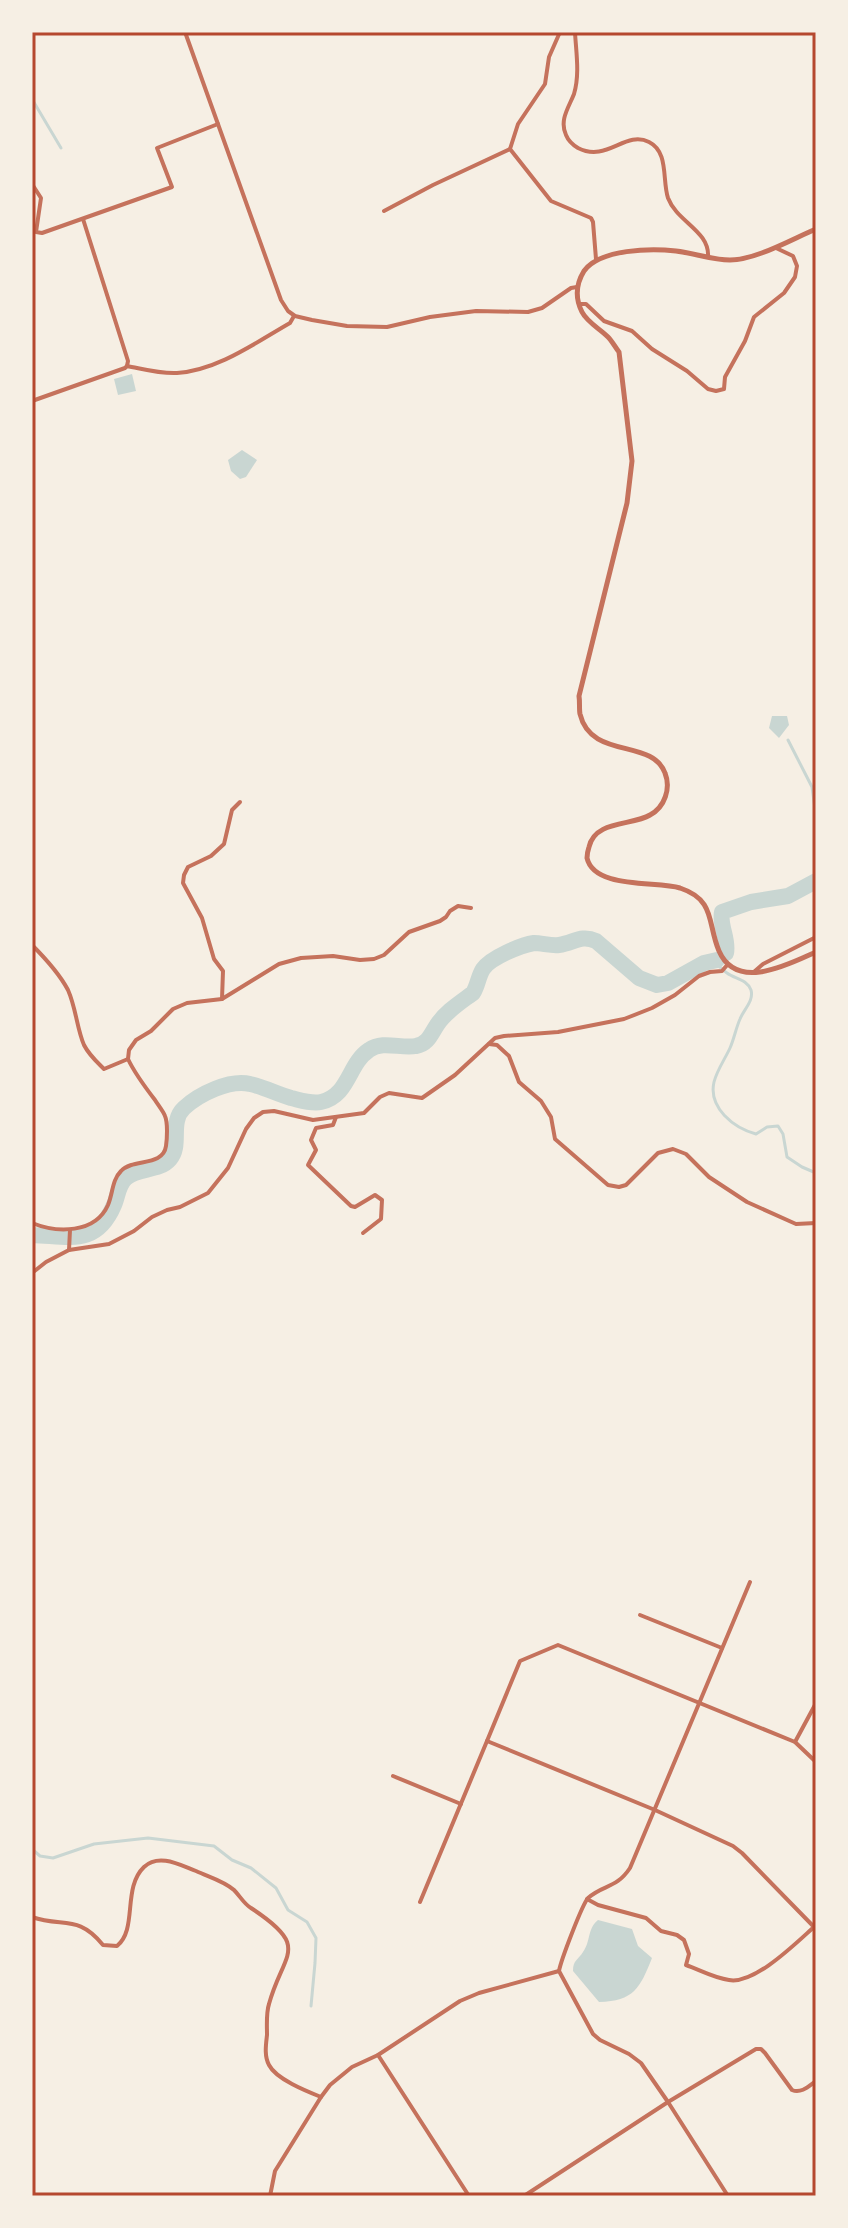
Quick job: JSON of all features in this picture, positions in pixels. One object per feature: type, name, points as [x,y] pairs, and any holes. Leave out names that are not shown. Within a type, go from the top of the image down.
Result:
[{"type":"street","points":[[185,32],[281,300],[295,316],[347,326],[387,327],[476,311],[528,312],[542,308],[577,287]]},
{"type":"street","points":[[384,211],[510,149],[518,124],[545,84],[549,57],[560,32]]},
{"type":"street","points":[[575,32],[578,68],[574,92],[565,114],[563,125],[566,134],[573,145],[587,152],[610,150],[630,140],[649,142],[662,158],[668,197],[677,214],[706,241],[708,257]]},
{"type":"street","points":[[36,232],[42,233],[172,187],[157,148],[218,124]]},
{"type":"street","points":[[510,149],[551,201],[591,218],[596,259]]},
{"type":"street","points":[[32,184],[41,198],[32,241]]},
{"type":"street","points":[[83,219],[127,366]]},
{"type":"street","points":[[725,967],[709,912],[699,897],[679,888],[606,878],[594,872],[586,857],[590,840],[605,828],[651,815],[663,802],[667,790],[665,774],[659,763],[646,754],[608,745],[587,731],[580,715],[579,696],[627,503],[632,461],[619,352],[608,337],[583,316],[577,287],[587,267],[596,259],[607,256],[642,250],[676,251],[731,260],[747,258],[816,229]]},
{"type":"street","points":[[579,304],[586,304],[604,321],[632,331],[708,389],[724,389],[725,377],[754,317],[784,293],[795,277],[797,266],[793,256],[774,247]]},
{"type":"street","points":[[32,401],[127,366],[166,373],[195,370],[226,360],[290,323],[295,316]]},
{"type":"street","points":[[222,999],[223,971],[214,959],[202,918],[183,883],[188,867],[211,856],[224,844],[232,810],[240,802]]},
{"type":"street","points":[[32,1223],[70,1230],[85,1226],[100,1216],[107,1206],[114,1181],[121,1171],[130,1164],[162,1156],[166,1149],[166,1116],[128,1059],[129,1050],[136,1040],[151,1031],[173,1009],[187,1003],[222,999],[279,964],[301,958],[333,956],[374,959],[384,955],[409,932],[440,921],[458,906],[471,908]]},
{"type":"street","points":[[753,972],[816,937]]},
{"type":"street","points":[[32,945],[46,958],[67,989],[78,1017],[83,1043],[90,1055],[104,1069],[128,1059]]},
{"type":"street","points":[[32,1273],[69,1250],[109,1244],[160,1213],[208,1193],[228,1168],[246,1129],[263,1112],[274,1111],[313,1120],[364,1113],[380,1097],[389,1093],[422,1098],[455,1075],[495,1038],[558,1032],[624,1019],[663,1002],[699,976],[710,972],[725,967],[753,972],[783,967],[816,952]]},
{"type":"street","points":[[487,1044],[497,1045],[509,1056],[519,1082],[541,1101],[551,1117],[555,1139],[608,1185],[626,1185],[658,1153],[673,1149],[686,1154],[709,1177],[747,1202],[796,1224],[816,1223]]},
{"type":"street","points":[[336,1117],[333,1125],[316,1128],[311,1140],[316,1150],[308,1165],[351,1206],[355,1207],[375,1195],[382,1200],[381,1219],[363,1233]]},
{"type":"street","points":[[69,1250],[70,1230]]},
{"type":"street","points":[[728,2196],[641,2063],[593,2034],[559,1971],[587,1899],[624,1878],[630,1868],[750,1582]]},
{"type":"street","points":[[640,1615],[722,1648]]},
{"type":"street","points":[[420,1902],[520,1661],[558,1645],[795,1742],[816,1762]]},
{"type":"street","points":[[795,1742],[816,1703]]},
{"type":"street","points":[[487,1741],[655,1810],[733,1846],[815,1927],[773,1963],[739,1980],[729,1980],[686,1965],[689,1954],[684,1940],[677,1935],[661,1931],[646,1918],[587,1899]]},
{"type":"street","points":[[393,1776],[461,1804]]},
{"type":"street","points":[[32,1917],[82,1926],[103,1945],[117,1946],[126,1932],[136,1879],[152,1862],[173,1862],[225,1884],[247,1906],[281,1931],[289,1946],[289,1957],[268,2005],[268,2064],[275,2072],[321,2097]]},
{"type":"street","points":[[270,2196],[275,2171],[321,2097],[352,2067],[378,2055],[460,2001],[559,1971]]},
{"type":"street","points":[[524,2196],[756,2049],[765,2053],[792,2090],[796,2092],[816,2081]]},
{"type":"street","points":[[378,2055],[469,2196]]},
{"type":"shaded area","points":[[132,374],[136,391],[118,395],[114,379]]},
{"type":"shaded area","points":[[242,450],[257,460],[246,477],[240,479],[231,471],[228,460]]},
{"type":"shaded area","points":[[772,716],[787,716],[789,725],[779,738],[769,728]]},
{"type":"shaded area","points":[[598,1920],[632,1929],[638,1946],[652,1958],[634,1991],[611,2001],[599,2002],[573,1971]]},
{"type":"waterway","points":[[32,99],[61,148]]},
{"type":"waterway","points":[[788,740],[812,787],[816,816]]},
{"type":"waterway","points":[[811,884],[816,857]]},
{"type":"waterway","points":[[726,953],[722,912],[751,902],[788,896],[816,881]]},
{"type":"waterway","points":[[32,1235],[80,1236],[99,1228],[126,1178],[160,1166],[170,1159],[180,1114],[206,1093],[242,1083],[306,1102],[330,1099],[343,1087],[369,1050],[386,1045],[410,1047],[426,1041],[440,1020],[473,993],[487,965],[514,949],[534,943],[559,945],[591,939],[639,978],[657,985],[717,960]]},
{"type":"waterway","points":[[712,962],[747,984],[752,994],[714,1082],[715,1100],[724,1116],[739,1127],[756,1134],[767,1127],[778,1126],[783,1134],[787,1157],[816,1173]]},
{"type":"waterway","points":[[32,1849],[40,1856],[53,1858],[94,1844],[148,1838],[214,1846],[232,1860],[251,1868],[276,1888],[288,1910],[307,1922],[316,1938],[311,2006]]}]
